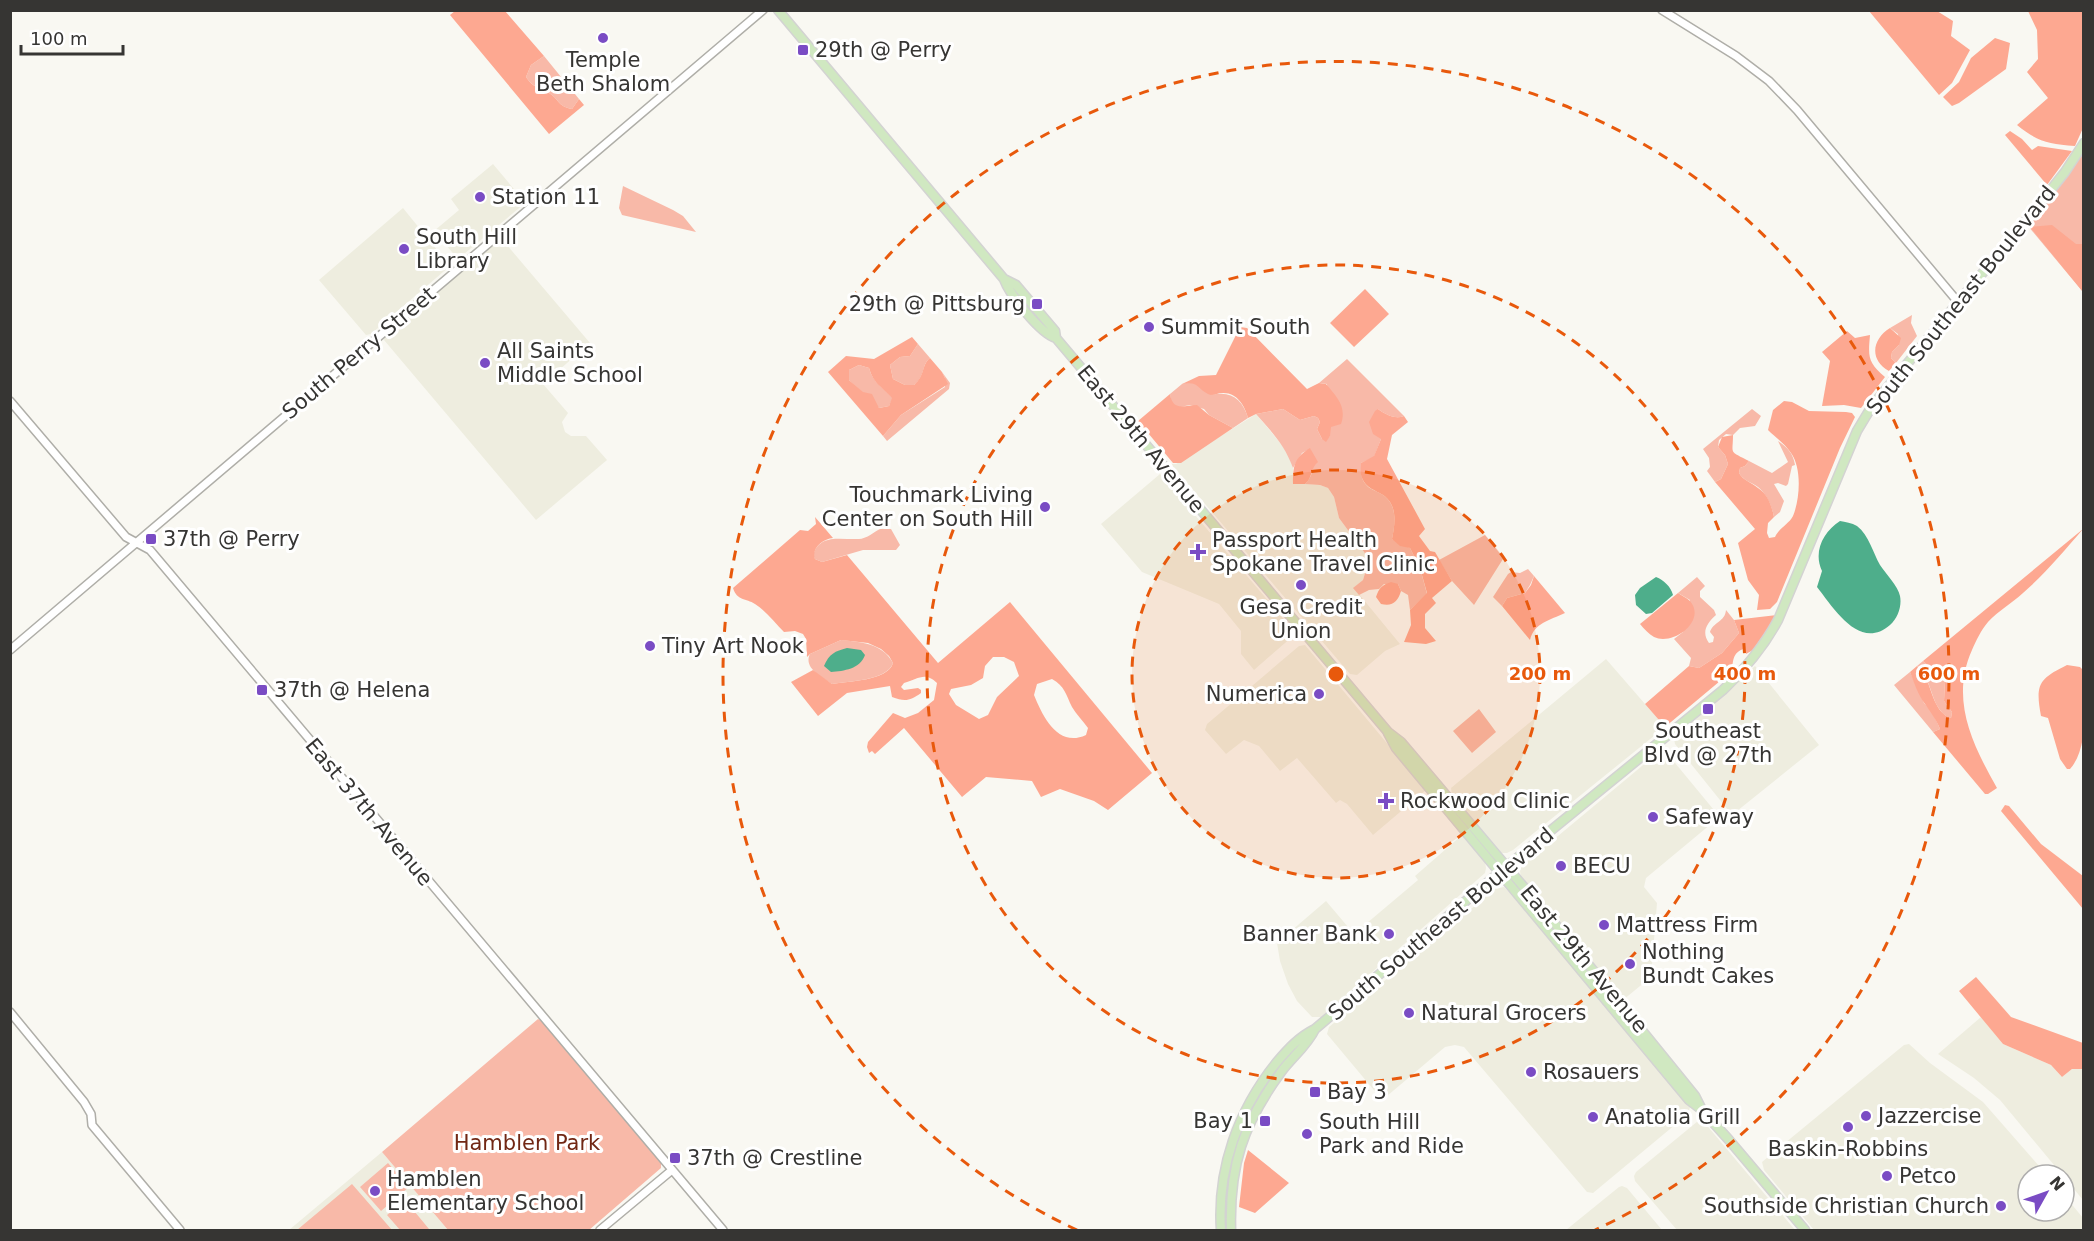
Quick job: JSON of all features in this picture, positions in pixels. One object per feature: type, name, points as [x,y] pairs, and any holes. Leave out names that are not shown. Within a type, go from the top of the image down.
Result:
[{"type":"main road","name":"East 29th Avenue","points":[[778,10],[1004,279],[1016,285],[1054,331],[1056,338],[1388,732],[1401,742],[1504,869],[1653,1042],[1695,1096],[1702,1110],[1805,1230]]},
{"type":"main road","name":"South Southeast Boulevard","points":[[1221,1230],[1221,1197],[1224,1178],[1239,1121],[1247,1105],[1287,1050],[1711,700],[1749,665],[1767,641],[1778,620],[1857,431],[1872,406],[2052,188],[2084,143]]},
{"type":"main road","name":"South Southeast Boulevard","points":[[1231,1230],[1230,1203],[1233,1172],[1250,1120],[1265,1094],[1285,1067],[1310,1040],[1315,1029]]},
{"type":"street","name":"South Perry Street","points":[[10,650],[763,10]]},
{"type":"street","points":[[1662,10],[1736,56],[1769,81],[1797,110],[1958,302]]},
{"type":"street","name":"East 37th Avenue","points":[[10,401],[126,537],[150,550],[723,1230]]},
{"type":"street","points":[[10,1012],[84,1102],[91,1114],[92,1125],[180,1230]]},
{"type":"street","points":[[600,1230],[672,1170]]},
{"type":"shaded area","points":[[455,11],[505,11],[544,56],[531,65],[526,77],[529,81],[564,106],[572,109],[579,99],[584,105],[549,134],[450,15]]},
{"type":"shaded area","points":[[1869,11],[1937,11],[1953,21],[1951,36],[1970,50],[1952,83],[1939,95]]},
{"type":"shaded area","points":[[2028,11],[2083,11],[2083,128],[2075,146],[2044,141],[2017,125],[2048,98],[2027,72],[2038,59],[2037,30]]},
{"type":"shaded area","points":[[1995,38],[2010,43],[2006,69],[1952,106],[1943,97],[1959,82],[1971,58]]},
{"type":"shaded area","points":[[2010,131],[2032,150],[2038,146],[2072,151],[2047,185],[2005,135]]},
{"type":"shaded area","points":[[493,164],[524,201],[524,204],[458,259],[434,231],[459,210],[451,199]]},
{"type":"shaded area","points":[[403,208],[450,266],[371,334],[366,335],[319,280]]},
{"type":"shaded area","points":[[2052,225],[2076,244],[2083,244],[2083,292],[2030,227]]},
{"type":"shaded area","name":"All Saints Middle School","points":[[501,238],[590,343],[543,384],[568,413],[562,422],[565,432],[571,436],[586,436],[607,460],[536,520],[384,340],[385,336]]},
{"type":"shaded area","points":[[1365,289],[1389,314],[1354,347],[1330,323]]},
{"type":"shaded area","points":[[1240,327],[1247,328],[1307,389],[1319,383],[1326,384],[1334,393],[1342,407],[1343,418],[1341,424],[1331,427],[1330,436],[1326,442],[1317,429],[1320,422],[1314,416],[1300,420],[1283,409],[1256,414],[1248,418],[1245,409],[1236,397],[1227,393],[1210,395],[1195,384],[1182,384],[1199,376],[1216,375]]},
{"type":"shaded area","points":[[1890,328],[1901,338],[1899,345],[1892,352],[1891,358],[1896,363],[1889,371],[1878,361],[1875,350],[1879,338]]},
{"type":"shaded area","points":[[1847,331],[1855,338],[1870,335],[1870,359],[1885,377],[1861,408],[1844,405],[1822,406],[1830,361],[1822,352]]},
{"type":"shaded area","points":[[912,337],[918,344],[910,356],[900,357],[890,365],[893,379],[905,385],[914,385],[930,358],[942,372],[948,384],[901,415],[883,436],[828,372],[846,356],[874,359]],"holes":[[[859,365],[869,368],[876,382],[892,398],[889,406],[879,408],[872,394],[863,392],[849,380],[849,370]]]},
{"type":"shaded area","points":[[1170,394],[1171,400],[1176,405],[1197,405],[1209,415],[1233,428],[1181,463],[1173,463],[1138,421]]},
{"type":"shaded area","points":[[1784,401],[1792,402],[1809,411],[1846,412],[1852,413],[1855,417],[1777,602],[1770,609],[1757,610],[1759,595],[1748,580],[1738,543],[1755,529],[1715,482],[1721,479],[1728,464],[1725,455],[1718,447],[1722,437],[1733,435],[1733,451],[1749,461],[1740,468],[1739,473],[1767,497],[1774,517],[1768,523],[1767,533],[1769,538],[1775,537],[1793,516],[1798,493],[1795,459],[1768,430],[1773,410]]},
{"type":"shaded area","points":[[1378,409],[1394,417],[1404,416],[1408,422],[1392,435],[1387,459],[1425,529],[1419,536],[1430,551],[1435,552],[1452,581],[1432,598],[1436,603],[1425,614],[1425,628],[1436,641],[1426,644],[1404,642],[1411,625],[1410,610],[1427,593],[1420,568],[1410,548],[1400,546],[1392,539],[1393,509],[1388,499],[1366,484],[1361,475],[1361,463],[1374,456],[1381,439],[1373,434],[1369,422]]},
{"type":"shaded area","points":[[1256,414],[1287,451],[1293,468],[1293,483],[1320,485],[1328,488],[1334,497],[1339,518],[1367,556],[1363,580],[1354,588],[1400,644],[1385,651],[1357,675],[1350,674],[1171,464],[1176,464]]},
{"type":"shaded area","points":[[1310,448],[1318,462],[1305,484],[1293,484],[1296,463],[1301,455]]},
{"type":"shaded area","points":[[1160,474],[1293,630],[1292,637],[1254,670],[1241,654],[1241,631],[1219,604],[1142,572],[1101,524]]},
{"type":"shaded area","points":[[815,517],[833,538],[825,540],[816,548],[815,559],[822,562],[847,555],[938,663],[1010,602],[1152,773],[1108,810],[1094,801],[1060,789],[1041,797],[1032,781],[986,777],[962,797],[904,728],[875,754],[872,751],[869,753],[867,747],[868,742],[893,713],[905,718],[918,713],[934,700],[937,683],[929,677],[917,678],[904,683],[901,687],[904,690],[918,688],[921,690],[921,693],[910,699],[892,697],[890,686],[847,693],[818,716],[791,682],[813,670],[832,684],[876,677],[890,669],[893,663],[889,656],[868,643],[841,640],[807,657],[806,639],[803,634],[795,631],[784,632],[759,607],[737,595],[733,588],[800,530],[808,531],[816,524]],"holes":[[[993,657],[1004,657],[1014,662],[1019,676],[997,697],[988,715],[979,719],[956,705],[949,694],[951,689],[971,685],[983,678],[985,666]],[[1052,679],[1062,688],[1074,710],[1088,728],[1086,735],[1076,738],[1067,737],[1060,734],[1047,721],[1034,695],[1037,684]]]},
{"type":"shaded area","points":[[1840,521],[1855,525],[1861,530],[1868,539],[1880,565],[1899,592],[1900,608],[1897,615],[1890,625],[1879,632],[1868,633],[1849,624],[1817,587],[1822,571],[1819,564],[1821,543]]},
{"type":"shaded area","points":[[2083,529],[2039,578],[1988,622],[1972,650],[1963,686],[1964,704],[1972,738],[1997,788],[1985,794],[1933,732],[1940,729],[1920,697],[1910,672],[1917,666],[1926,678],[1938,707],[1951,718],[1952,712],[1944,701],[1945,682],[1941,673],[1923,661]]},
{"type":"shaded area","points":[[1534,576],[1565,613],[1539,626],[1530,640],[1502,606],[1507,598],[1525,593]]},
{"type":"shaded area","points":[[1656,577],[1667,584],[1673,595],[1652,613],[1646,614],[1636,605],[1635,595],[1640,588]]},
{"type":"shaded area","points":[[1391,582],[1398,584],[1400,595],[1392,604],[1381,604],[1376,597],[1377,594],[1381,587]]},
{"type":"shaded area","points":[[1678,593],[1690,601],[1694,609],[1691,624],[1686,630],[1670,638],[1654,637],[1640,624]]},
{"type":"shaded area","points":[[1777,615],[1753,650],[1746,654],[1744,649],[1736,654],[1732,671],[1665,727],[1645,704],[1689,666],[1699,668],[1722,653],[1739,633],[1734,620]]},
{"type":"shaded area","points":[[1305,645],[1426,790],[1373,835],[1347,804],[1340,800],[1336,803],[1297,758],[1280,771],[1259,746],[1244,740],[1226,754],[1205,730],[1207,724],[1299,646]]},
{"type":"shaded area","points":[[847,648],[861,650],[865,655],[863,660],[846,670],[831,672],[824,666],[833,654]]},
{"type":"shaded area","points":[[1606,659],[1665,727],[1513,850],[1502,853],[1452,795],[1451,788]]},
{"type":"shaded area","points":[[2067,665],[2080,667],[2084,671],[2083,736],[2081,748],[2070,769],[2067,769],[2060,759],[2048,718],[2041,716],[2039,696],[2039,689],[2045,679]]},
{"type":"shaded area","points":[[1755,666],[1819,745],[1732,815],[1675,744],[1674,739]]},
{"type":"shaded area","points":[[1660,751],[1666,752],[1723,821],[1711,824],[1646,878],[1644,887],[1657,903],[1651,977],[1623,1000],[1521,878],[1520,871],[1522,866]]},
{"type":"shaded area","points":[[2005,805],[2009,806],[2041,844],[2083,876],[2083,909],[2001,811]]},
{"type":"shaded area","points":[[1462,835],[1485,862],[1485,873],[1321,1017],[1312,1017],[1297,1001],[1288,984],[1277,943],[1326,901],[1354,934],[1418,880],[1415,876]]},
{"type":"shaded area","points":[[1504,887],[1690,1107],[1688,1114],[1593,1193],[1587,1192],[1464,1047],[1455,1045],[1445,1047],[1382,1098],[1327,1034],[1329,1027],[1495,889]]},
{"type":"shaded area","points":[[1976,977],[2011,1017],[2083,1043],[2083,1069],[2072,1069],[2062,1077],[2051,1065],[2003,1044],[1959,991]]},
{"type":"shaded area","points":[[1981,1017],[2003,1044],[2051,1065],[2062,1077],[2072,1069],[2083,1069],[2083,1200],[2076,1192],[2076,1163],[2052,1163],[2000,1100],[1974,1078],[1938,1054]]},
{"type":"shaded area","points":[[1909,1044],[1930,1063],[1983,1102],[2036,1163],[2016,1163],[2016,1223],[2076,1223],[2076,1210],[2083,1218],[2083,1230],[1814,1230],[1764,1170],[1762,1162],[1904,1045]]},
{"type":"shaded area","points":[[1698,1121],[1704,1122],[1795,1230],[1677,1230],[1635,1181],[1634,1176]]},
{"type":"shaded area","points":[[1248,1150],[1289,1183],[1255,1213],[1239,1207],[1244,1163]]},
{"type":"shaded area","name":"Hamblen Elementary School","points":[[382,1152],[448,1230],[289,1230]]},
{"type":"shaded area","points":[[1619,1187],[1627,1188],[1662,1230],[1566,1230]]},
{"type":"green space","points":[[544,56],[579,99],[572,109],[561,104],[526,77],[531,65]]},
{"type":"green space","points":[[2083,154],[2083,292],[2028,226]]},
{"type":"green space","points":[[623,186],[683,216],[696,232],[622,215],[619,208]]},
{"type":"green space","points":[[1912,315],[1911,323],[1917,336],[1896,363],[1891,358],[1892,352],[1899,345],[1898,334],[1890,328]]},
{"type":"green space","points":[[918,344],[930,358],[918,381],[914,385],[905,385],[893,379],[890,365],[900,357],[910,356]]},
{"type":"green space","points":[[1347,359],[1404,416],[1394,417],[1378,409],[1381,439],[1374,457],[1361,463],[1361,468],[1362,478],[1366,485],[1383,495],[1391,504],[1394,522],[1392,539],[1410,548],[1420,568],[1427,594],[1410,610],[1408,595],[1401,591],[1398,584],[1384,584],[1379,589],[1369,590],[1359,595],[1353,588],[1363,580],[1366,570],[1369,573],[1371,553],[1367,556],[1339,518],[1334,497],[1328,488],[1305,484],[1313,468],[1310,449],[1302,453],[1293,468],[1282,445],[1256,414],[1283,409],[1300,420],[1314,416],[1320,422],[1317,429],[1322,439],[1330,436],[1327,384],[1319,383]]},
{"type":"green space","points":[[859,365],[869,368],[876,381],[893,398],[889,406],[879,408],[849,380],[849,370]]},
{"type":"green space","points":[[942,372],[950,383],[949,389],[887,441],[883,436],[901,415],[945,387]]},
{"type":"green space","points":[[1190,382],[1212,395],[1225,394],[1235,398],[1243,406],[1248,418],[1233,428],[1209,415],[1204,409],[1190,405],[1175,406],[1171,402],[1170,394],[1182,384]]},
{"type":"green space","points":[[1752,409],[1761,416],[1755,426],[1740,428],[1733,435],[1726,434],[1719,440],[1718,447],[1725,455],[1728,464],[1721,479],[1715,482],[1707,471],[1710,467],[1709,458],[1703,449]]},
{"type":"green space","points":[[1778,441],[1789,451],[1795,465],[1792,466],[1786,486],[1774,484],[1784,501],[1780,512],[1774,517],[1764,493],[1739,473],[1740,468],[1749,461],[1772,473],[1788,462]]},
{"type":"green space","points":[[880,529],[891,529],[900,545],[896,550],[863,550],[822,562],[815,559],[813,555],[816,548],[826,541],[862,539]]},
{"type":"green space","points":[[1485,535],[1503,559],[1474,605],[1452,581],[1439,560]]},
{"type":"green space","points":[[1528,569],[1534,576],[1525,593],[1507,598],[1502,606],[1493,597],[1508,574],[1520,573]]},
{"type":"green space","points":[[1697,577],[1705,586],[1700,591],[1700,597],[1714,610],[1716,615],[1705,631],[1709,643],[1713,642],[1714,637],[1710,632],[1724,617],[1726,610],[1734,620],[1739,633],[1722,653],[1699,668],[1689,666],[1691,658],[1674,639],[1683,632],[1690,600],[1678,593]]},
{"type":"green space","points":[[841,640],[877,647],[893,663],[889,669],[875,677],[832,684],[811,668],[810,654]]},
{"type":"green space","points":[[1923,661],[1941,673],[1945,682],[1944,701],[1952,712],[1951,718],[1941,712],[1926,678],[1917,666]]},
{"type":"green space","points":[[1910,672],[1924,703],[1933,713],[1940,729],[1933,732],[1894,685]]},
{"type":"green space","points":[[1479,709],[1496,732],[1472,753],[1453,731]]},
{"type":"green space","name":"Hamblen Park","points":[[538,1019],[661,1163],[661,1168],[589,1230],[448,1230],[382,1152]]},
{"type":"green space","points":[[388,1163],[409,1187],[381,1211],[360,1187]]},
{"type":"green space","points":[[352,1184],[392,1230],[297,1230]]},
{"type":"green space","points":[[405,1200],[428,1230],[400,1230],[387,1215]]},
{"type":"place","name":"Temple Beth Shalom","points":[[603,38]]},
{"type":"place","name":"29th @ Perry","points":[[803,50]]},
{"type":"place","name":"Station 11","points":[[480,197]]},
{"type":"place","name":"South Hill Library","points":[[404,249]]},
{"type":"place","name":"29th @ Pittsburg","points":[[1037,304]]},
{"type":"place","name":"Summit South","points":[[1149,327]]},
{"type":"place","name":"All Saints Middle School","points":[[485,363]]},
{"type":"place","name":"Touchmark Living Center on South Hill","points":[[1045,507]]},
{"type":"place","name":"37th @ Perry","points":[[151,539]]},
{"type":"place","name":"Passport Health Spokane Travel Clinic","points":[[1198,552]]},
{"type":"place","name":"Gesa Credit Union","points":[[1301,585]]},
{"type":"place","name":"Tiny Art Nook","points":[[650,646]]},
{"type":"place","name":"37th @ Helena","points":[[262,690]]},
{"type":"place","name":"Numerica","points":[[1319,694]]},
{"type":"place","name":"Southeast Blvd @ 27th","points":[[1708,709]]},
{"type":"place","name":"Rockwood Clinic","points":[[1386,801]]},
{"type":"place","name":"Safeway","points":[[1653,817]]},
{"type":"place","name":"BECU","points":[[1561,866]]},
{"type":"place","name":"Mattress Firm","points":[[1604,925]]},
{"type":"place","name":"Banner Bank","points":[[1389,934]]},
{"type":"place","name":"Nothing Bundt Cakes","points":[[1630,964]]},
{"type":"place","name":"Natural Grocers","points":[[1409,1013]]},
{"type":"place","name":"Rosauers","points":[[1531,1072]]},
{"type":"place","name":"Bay 3","points":[[1315,1092]]},
{"type":"place","name":"Jazzercise","points":[[1866,1116]]},
{"type":"place","name":"Anatolia Grill","points":[[1593,1117]]},
{"type":"place","name":"Bay 1","points":[[1265,1121]]},
{"type":"place","name":"Baskin-Robbins","points":[[1848,1127]]},
{"type":"place","name":"South Hill Park and Ride","points":[[1307,1134]]},
{"type":"place","name":"37th @ Crestline","points":[[675,1158]]},
{"type":"place","name":"Petco","points":[[1887,1176]]},
{"type":"place","name":"Hamblen Elementary School","points":[[375,1191]]},
{"type":"place","name":"Southside Christian Church","points":[[2001,1206]]}]
